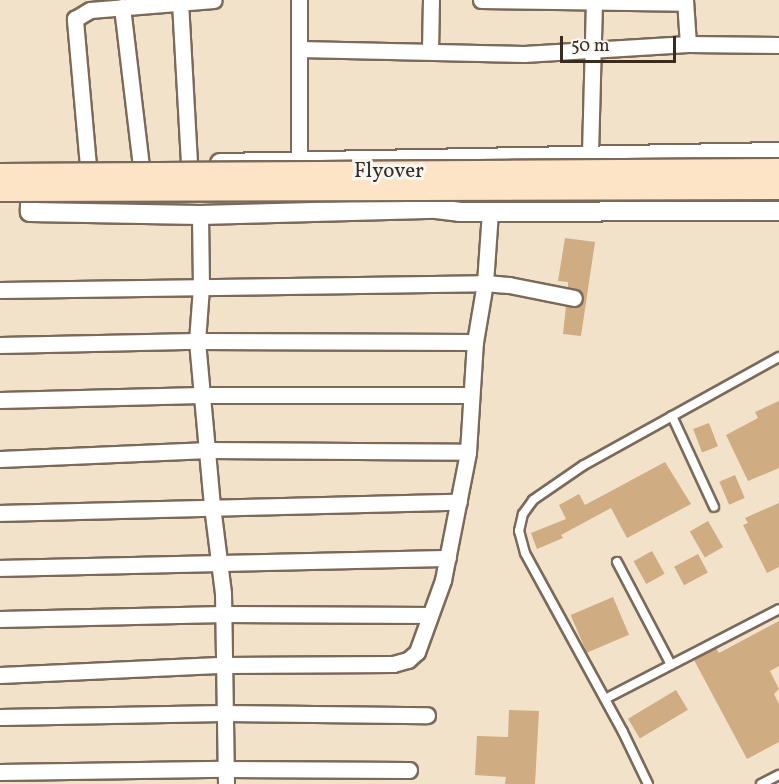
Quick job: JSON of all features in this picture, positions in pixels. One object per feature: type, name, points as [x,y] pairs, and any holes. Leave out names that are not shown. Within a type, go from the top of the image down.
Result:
[{"type":"main road","name":"Flyover","points":[[0,174],[779,169]]},
{"type":"main road","name":"Flyover","points":[[0,190],[779,188]]},
{"type":"street","points":[[88,166],[74,24],[80,14],[90,10],[214,0]]},
{"type":"street","points":[[299,0],[299,160]]},
{"type":"street","points":[[430,51],[431,0]]},
{"type":"street","points":[[481,0],[685,2],[688,44]]},
{"type":"street","points":[[180,2],[189,163]]},
{"type":"street","points":[[590,154],[594,2]]},
{"type":"street","points":[[122,7],[141,166]]},
{"type":"street","points":[[299,49],[524,54],[592,52],[688,44],[779,45]]},
{"type":"street","points":[[779,152],[31,167],[30,212],[200,215],[436,209],[459,212],[779,211]]},
{"type":"street","points":[[459,157],[459,212]]},
{"type":"street","points":[[436,209],[426,196],[410,192],[114,188],[409,176],[424,169],[438,158]]},
{"type":"street","points":[[0,675],[224,665],[393,664],[408,660],[417,652],[448,558],[468,452],[475,342],[485,283],[490,211]]},
{"type":"street","points":[[200,215],[201,287],[197,340],[224,614],[226,776]]},
{"type":"street","points":[[0,290],[485,283],[509,285],[574,298]]},
{"type":"street","points":[[0,345],[197,340],[475,342]]},
{"type":"street","points":[[0,400],[201,395],[471,395]]},
{"type":"street","points":[[0,459],[209,450],[468,452]]},
{"type":"street","points":[[0,513],[212,506],[459,502]]},
{"type":"street","points":[[0,568],[219,561],[448,558]]},
{"type":"street","points":[[0,619],[224,614],[430,615]]},
{"type":"street","points":[[0,717],[224,713],[427,715]]},
{"type":"street","points":[[0,772],[226,776],[409,770]]},
{"type":"lane","points":[[648,784],[605,699],[525,553],[519,531],[523,514],[532,500],[584,465],[779,357]]},
{"type":"lane","points":[[672,416],[714,507]]},
{"type":"lane","points":[[617,562],[671,665]]},
{"type":"lane","points":[[605,699],[779,609]]},
{"type":"lane","points":[[761,784],[779,775]]},
{"type":"building","points":[[565,238],[595,242],[581,336],[563,334],[566,306],[578,307],[584,299],[580,290],[568,287],[568,282],[558,281]]},
{"type":"building","points":[[779,401],[779,468],[748,481],[726,435],[758,418],[755,412]]},
{"type":"building","points":[[709,423],[718,446],[702,452],[693,429]]},
{"type":"building","points":[[665,462],[691,504],[627,538],[611,508],[561,535],[563,538],[537,549],[531,533],[566,519],[559,505],[579,494],[585,505]]},
{"type":"building","points":[[735,475],[745,498],[729,505],[719,482]]},
{"type":"building","points":[[779,503],[779,567],[767,573],[743,525],[748,523],[745,518]]},
{"type":"building","points":[[708,521],[723,547],[705,557],[690,532]]},
{"type":"building","points":[[652,551],[665,574],[646,584],[634,561]]},
{"type":"building","points":[[698,554],[708,573],[684,585],[674,567]]},
{"type":"building","points":[[613,597],[629,635],[587,653],[571,615]]},
{"type":"building","points":[[779,621],[779,666],[770,671],[779,689],[774,694],[779,704],[779,742],[747,759],[694,660],[716,648],[719,653]]},
{"type":"building","points":[[676,690],[688,710],[640,739],[628,719]]},
{"type":"building","points":[[509,710],[539,711],[535,784],[505,784],[506,777],[475,775],[477,736],[508,737]]}]
